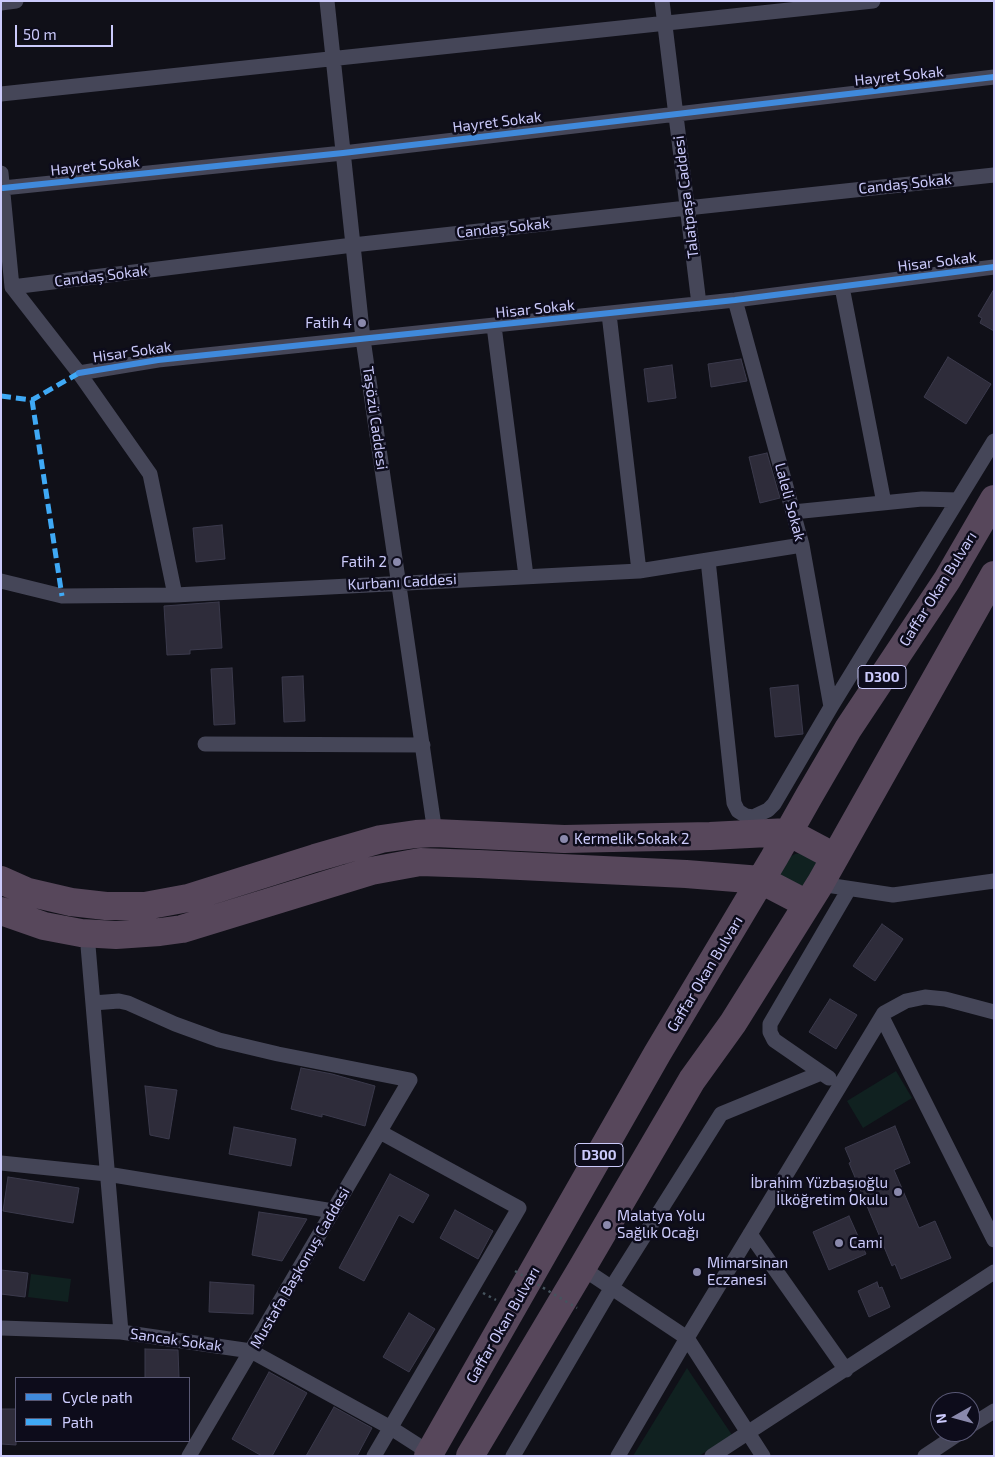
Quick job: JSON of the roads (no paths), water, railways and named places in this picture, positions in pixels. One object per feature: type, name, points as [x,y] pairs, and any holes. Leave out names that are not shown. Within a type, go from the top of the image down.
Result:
[{"type":"highway","name":"Gaffar Okan Bulvarı","points":[[429,1454],[657,1054],[761,880],[848,729],[946,580],[994,499]]},
{"type":"highway","name":"D300","points":[[470,1456],[692,1080],[733,1023],[814,894],[994,575]]},
{"type":"highway","points":[[1,880],[28,892],[71,902],[106,906],[145,906],[188,898],[381,839],[435,833],[564,839],[710,836],[788,832],[835,857]]},
{"type":"highway","points":[[1,911],[44,926],[87,934],[138,934],[182,929],[371,871],[420,862],[686,874],[761,880],[814,894]]},
{"type":"street","points":[[1,3],[16,1]]},
{"type":"street","name":"Taşözü Caddesi","points":[[327,1],[363,339],[400,582],[435,833]]},
{"type":"street","name":"Talatpaşa Caddesi","points":[[662,1],[699,304]]},
{"type":"street","points":[[1,94],[873,1]]},
{"type":"street","name":"Hayret Sokak","points":[[2,180],[343,153],[676,113],[994,78]]},
{"type":"street","name":"Candaş Sokak","points":[[12,287],[354,245],[994,175]]},
{"type":"street","points":[[2,180],[12,287],[79,373],[150,474],[175,595]]},
{"type":"street","name":"Hisar Sokak","points":[[79,373],[158,360],[609,314],[994,268]]},
{"type":"street","points":[[842,287],[884,503]]},
{"type":"street","name":"Laleli Sokak","points":[[735,300],[802,545],[831,707]]},
{"type":"street","points":[[609,314],[639,571]]},
{"type":"street","points":[[494,326],[526,576]]},
{"type":"street","points":[[708,560],[734,803],[738,810],[746,816],[754,817],[768,810],[774,804],[831,707],[994,441]]},
{"type":"street","points":[[793,512],[922,499],[958,500]]},
{"type":"street","name":"Kurbanı Caddesi","points":[[1,581],[62,596],[175,595],[639,571],[802,545]]},
{"type":"street","points":[[205,744],[423,744]]},
{"type":"street","points":[[814,894],[849,889],[893,895],[994,881]]},
{"type":"street","points":[[841,1084],[821,1073],[774,1040],[770,1032],[770,1024],[849,889]]},
{"type":"street","points":[[87,934],[121,1332]]},
{"type":"street","points":[[618,1456],[687,1338],[884,1013],[898,1004],[925,997],[945,999],[994,1012]]},
{"type":"street","name":"Mustafa Başkonuş Caddesi","points":[[93,1003],[119,1001],[128,1003],[175,1024],[219,1040],[278,1054],[410,1080],[189,1456]]},
{"type":"street","points":[[882,1017],[994,1240]]},
{"type":"street","points":[[513,1456],[612,1287],[721,1114],[821,1073]]},
{"type":"street","points":[[374,1456],[520,1208],[380,1132]]},
{"type":"street","points":[[1,1163],[108,1174],[333,1211]]},
{"type":"street","points":[[750,1234],[846,1370]]},
{"type":"street","points":[[582,1268],[687,1338],[763,1456]]},
{"type":"street","points":[[712,1456],[994,1272]]},
{"type":"street","name":"Sancak Sokak","points":[[1,1328],[121,1332],[251,1350],[391,1428],[429,1454]]},
{"type":"street","points":[[980,1420],[994,1411]]},
{"type":"street","points":[[925,1456],[946,1442]]},
{"type":"place","name":"Fatih 4","points":[[362,323]]},
{"type":"place","name":"Fatih 2","points":[[397,562]]},
{"type":"place","name":"Kermelik Sokak 2","points":[[564,839]]},
{"type":"place","name":"İbrahim Yüzbaşıoğlu İlköğretim Okulu","points":[[898,1192]]},
{"type":"place","name":"Malatya Yolu Sağlık Ocağı","points":[[607,1225]]},
{"type":"place","name":"Cami","points":[[839,1243]]},
{"type":"place","name":"Mimarsinan Eczanesi","points":[[697,1272]]}]
